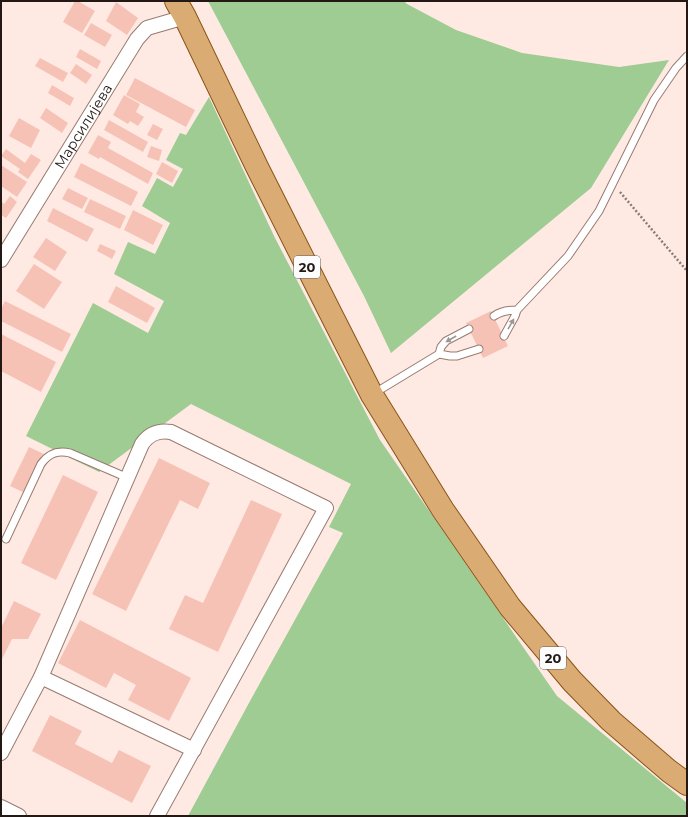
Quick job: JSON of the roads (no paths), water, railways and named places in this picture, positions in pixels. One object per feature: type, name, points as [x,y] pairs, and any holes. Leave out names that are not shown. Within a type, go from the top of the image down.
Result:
[{"type":"main road","name":"20","points":[[181,9],[257,167],[372,395],[443,510],[510,606],[572,681],[611,721],[687,784]]},
{"type":"street","name":"Марсилијева","points":[[1,260],[137,39],[147,28],[181,9]]},
{"type":"street","points":[[1,753],[40,677],[142,444],[154,433],[165,431],[170,432],[326,508],[157,816]]},
{"type":"street","points":[[40,677],[194,750]]},
{"type":"street","points":[[1,807],[19,816]]},
{"type":"lane","points":[[504,336],[517,310],[568,256],[599,211],[654,100],[676,68],[687,56]]},
{"type":"lane","points":[[494,316],[501,312],[517,310]]},
{"type":"lane","points":[[439,354],[441,347],[446,341],[469,329]]},
{"type":"lane","points":[[372,395],[439,354],[457,356],[479,349]]},
{"type":"lane","points":[[6,539],[41,464],[53,453],[70,453],[128,478]]}]
